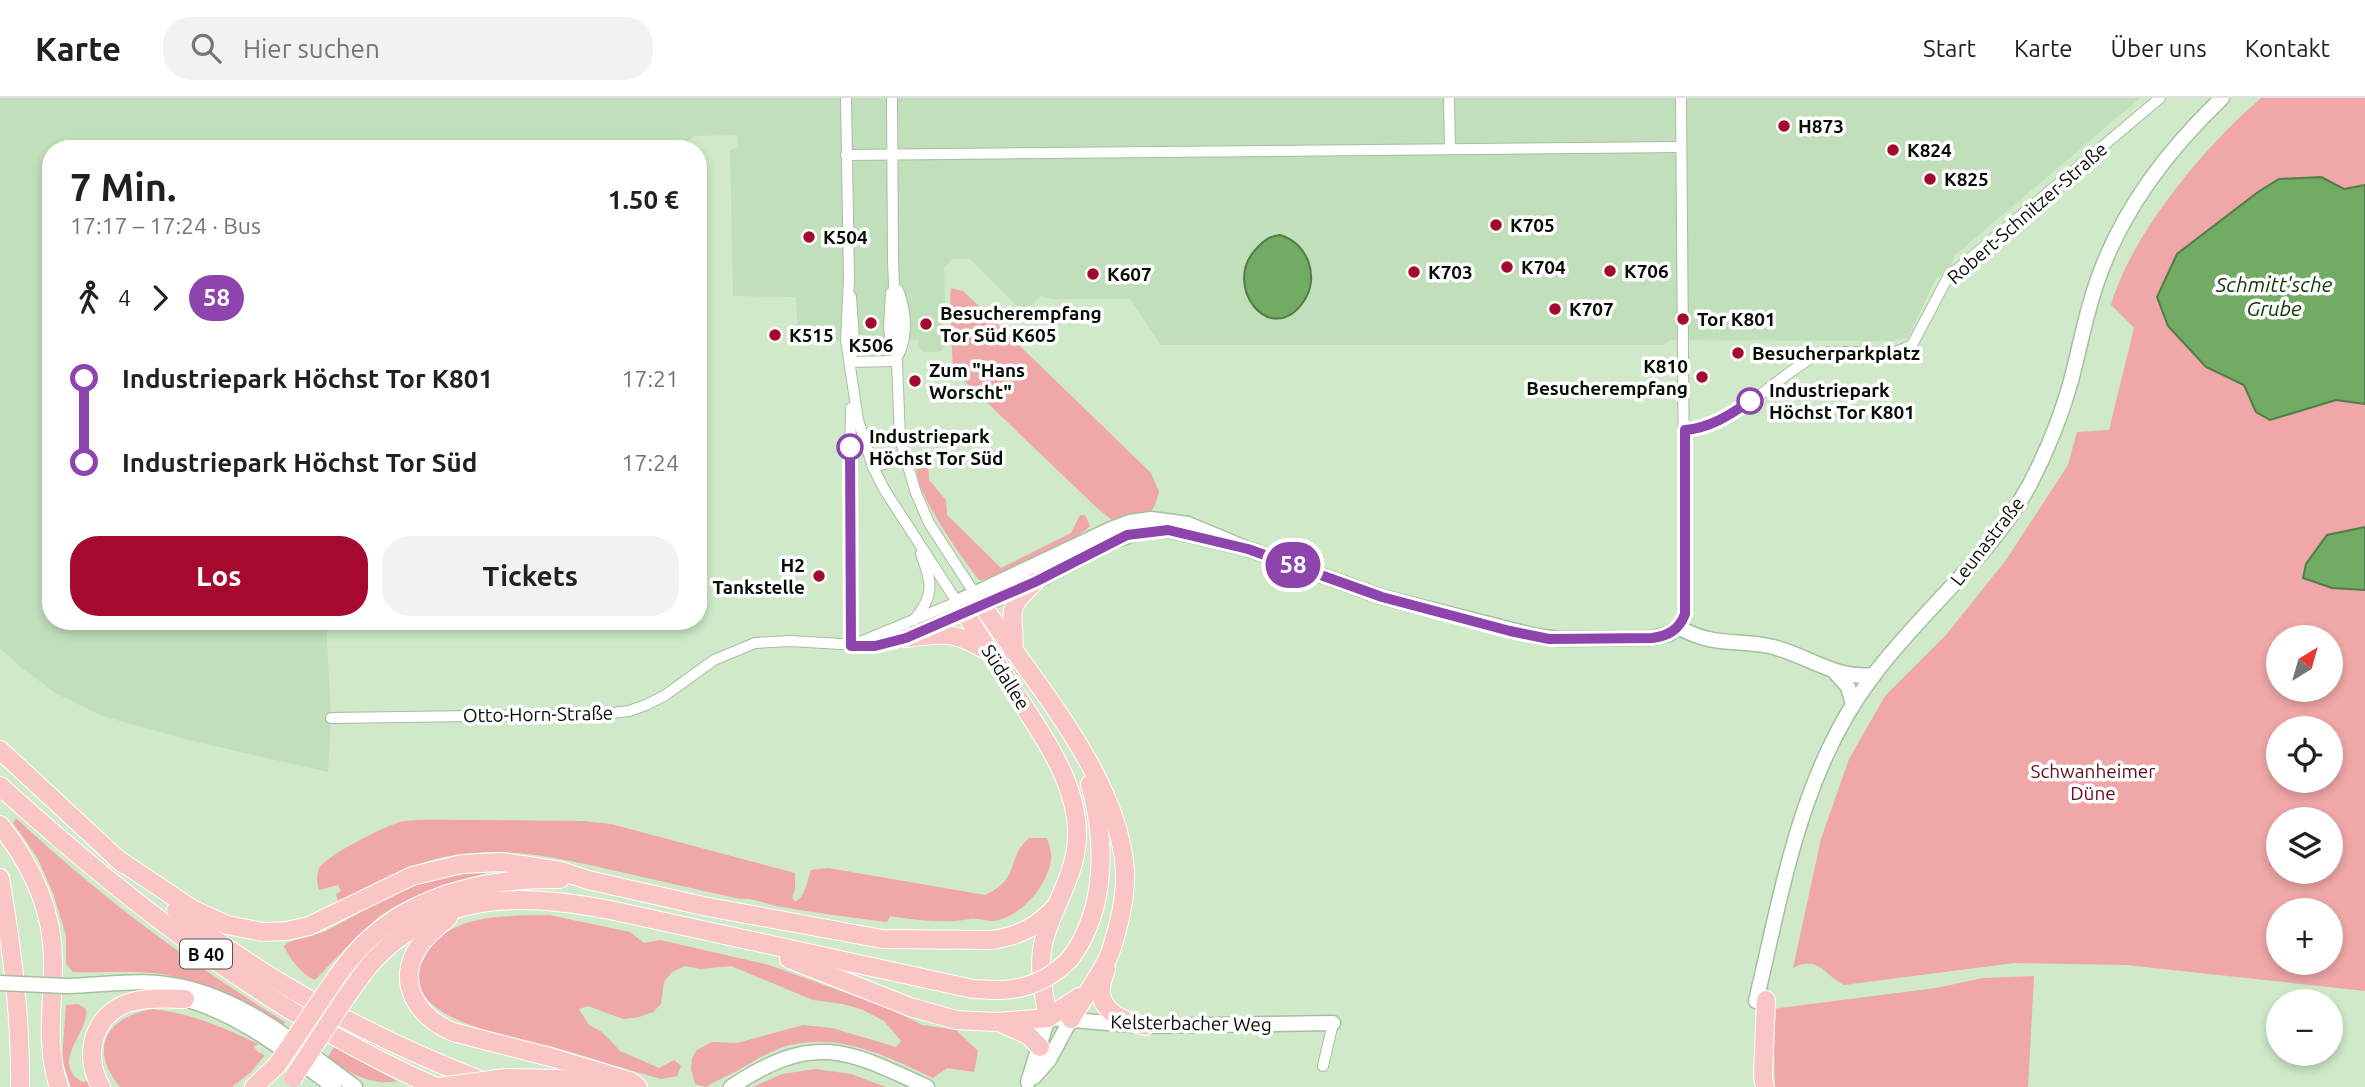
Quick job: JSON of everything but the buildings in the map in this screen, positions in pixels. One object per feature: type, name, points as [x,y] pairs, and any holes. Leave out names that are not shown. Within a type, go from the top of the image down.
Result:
[{"type":"highway","points":[[1013,651],[1015,638],[1011,615],[1016,603],[1035,582]]},
{"type":"highway","name":"Südallee","points":[[979,600],[1077,747]]},
{"type":"highway","name":"Südallee","points":[[961,608],[1049,748],[1071,796],[1077,844],[1070,878],[1057,905],[1043,946],[1043,992],[1048,1018]]},
{"type":"highway","points":[[909,630],[957,635],[990,653]]},
{"type":"highway","points":[[1077,747],[1089,764],[1109,806],[1124,860],[1124,889],[1101,986],[1103,1002],[1119,1017],[1145,1026]]},
{"type":"highway","points":[[289,1082],[367,968],[397,940],[419,925],[458,909],[494,900],[565,902],[973,989],[1012,990],[1040,982],[1070,959],[1083,939],[1093,915],[1101,869],[1097,817],[1086,768],[1077,747]]},
{"type":"highway","name":"B 40","points":[[0,750],[116,859],[203,931],[309,999],[424,1057],[496,1087]]},
{"type":"highway","name":"B 40","points":[[0,786],[105,879],[189,943],[265,995],[337,1038],[437,1087]]},
{"type":"highway","points":[[0,825],[20,852],[34,879],[49,922],[53,963],[49,1042],[59,1087]]},
{"type":"highway","points":[[116,859],[192,909],[227,925],[263,932],[287,931],[309,926],[412,876],[463,864],[521,863],[703,906],[882,939],[1006,938],[1029,929],[1057,905]]},
{"type":"highway","points":[[254,1087],[277,1065],[327,991],[368,940],[400,916],[443,895],[499,881],[588,880]]},
{"type":"highway","points":[[1,883],[16,1004],[20,1087]]},
{"type":"highway","points":[[458,909],[424,940],[412,959],[410,986],[423,1014],[453,1032],[578,1065],[630,1081],[638,1087]]},
{"type":"highway","points":[[716,934],[831,974],[936,1016],[956,1020],[996,1022],[1048,1018],[1082,994]]},
{"type":"highway","points":[[1071,1019],[1082,994],[1111,952]]},
{"type":"highway","points":[[1042,968],[1053,991],[1065,998],[1082,994]]},
{"type":"highway","points":[[101,1087],[90,1055],[97,1028],[105,1019],[120,1006],[135,1001],[185,999]]},
{"type":"highway","points":[[1751,1087],[1761,1000]]},
{"type":"highway","points":[[1761,1000],[1765,1087]]},
{"type":"highway","points":[[996,1022],[1022,1032],[1040,1047]]},
{"type":"highway","points":[[437,1087],[506,1078],[559,1079],[614,1087]]},
{"type":"street","name":"Südallee","points":[[846,98],[850,362],[858,420],[873,467],[912,534],[961,608]]},
{"type":"street","name":"Südallee","points":[[892,98],[896,361],[899,426],[904,458],[929,523],[979,600]]},
{"type":"street","points":[[1449,98],[1450,149]]},
{"type":"street","points":[[961,608],[1111,529],[1140,521],[1177,521],[1382,597],[1483,624],[1549,639],[1652,638],[1669,634],[1684,618],[1685,608],[1681,98]]},
{"type":"street","name":"Robert-Schnitzer-Straße","points":[[1685,430],[1718,422],[1817,355],[1829,352],[1896,352],[1912,345],[1948,277],[2160,98]]},
{"type":"street","name":"Leunastraße","points":[[1761,1000],[1769,945],[1791,851],[1815,778],[1853,704],[1874,674],[1982,554],[2019,502],[2057,424],[2098,280],[2123,223],[2165,158],[2222,98]]},
{"type":"street","points":[[846,155],[1681,147]]},
{"type":"street","points":[[850,362],[896,361]]},
{"type":"street","name":"Südallee","points":[[851,646],[852,386]]},
{"type":"street","points":[[873,467],[904,458]]},
{"type":"street","points":[[909,630],[926,604],[931,588],[912,534],[929,523]]},
{"type":"street","points":[[979,600],[1035,582],[1098,548],[1140,532],[1168,530],[1248,549]]},
{"type":"street","name":"Otto-Horn-Straße","points":[[851,646],[909,630],[961,608]]},
{"type":"street","name":"Otto-Horn-Straße","points":[[331,718],[604,714],[629,711],[664,696],[714,660],[755,643],[790,641],[875,646],[961,608]]},
{"type":"street","points":[[1678,627],[1709,641],[1761,645],[1782,650],[1835,672],[1856,676],[1874,674]]},
{"type":"street","points":[[1835,672],[1848,687],[1853,704]]},
{"type":"street","points":[[0,984],[95,986],[156,983],[179,986],[220,999],[263,1021],[355,1087]]},
{"type":"street","points":[[95,986],[185,999],[220,1012],[252,1029],[334,1087]]},
{"type":"street","points":[[1025,1084],[1048,1018]]},
{"type":"street","name":"Kelsterbacher Weg","points":[[1048,1018],[1145,1026],[1333,1023]]},
{"type":"street","points":[[1025,1084],[1049,1060],[1071,1019]]},
{"type":"street","points":[[1322,1066],[1333,1023]]},
{"type":"street","points":[[731,1087],[781,1059],[823,1051],[859,1057],[927,1087]]},
{"type":"shaded area","points":[[0,98],[2140,98],[1954,256],[1952,267],[1936,278],[1908,338],[1893,341],[1670,340],[1664,345],[1161,345],[1130,299],[1052,299],[1041,295],[1024,313],[970,259],[952,259],[944,268],[946,346],[940,352],[924,352],[918,346],[918,340],[798,341],[796,297],[733,296],[730,150],[738,147],[737,135],[694,136],[690,140],[42,140],[42,630],[326,630],[331,718],[328,772],[189,740],[102,716],[57,694],[20,667],[0,648]]},
{"type":"green space","name":"Schwanheimer Düne","points":[[2261,98],[2365,98],[2365,991],[2126,965],[2014,963],[1844,985],[1815,965],[1793,968],[1821,839],[1849,759],[1885,696],[1946,635],[2006,560],[2068,465],[2077,432],[2109,430],[2134,328],[2111,305],[2121,277],[2135,249],[2172,193],[2216,141]]},
{"type":"green space","points":[[951,288],[963,291],[1151,473],[1159,492],[1149,514],[1112,520],[953,370]]},
{"type":"green space","points":[[928,457],[929,480],[946,500],[947,515],[1001,568],[1071,533],[1080,515],[1085,515],[1090,526],[1069,542],[1037,559],[979,580],[941,526],[923,493],[917,467]]},
{"type":"green space","points":[[16,818],[112,901],[179,952],[285,1022],[282,1027],[236,1001],[188,980],[144,972],[73,972],[66,964],[66,935],[53,893],[37,857],[13,823]]},
{"type":"green space","points":[[404,821],[584,821],[611,824],[795,873],[795,890],[792,897],[795,902],[804,892],[811,870],[828,868],[985,895],[1004,882],[1017,853],[1029,838],[1047,838],[1051,861],[1042,884],[1033,896],[1014,913],[992,921],[930,921],[890,916],[887,922],[818,913],[740,899],[578,863],[507,852],[459,854],[435,859],[398,872],[338,902],[336,894],[341,891],[338,885],[319,890],[317,882],[319,869],[332,857],[358,841]]},
{"type":"green space","points":[[490,872],[442,885],[381,915],[315,980],[297,966],[284,946],[289,942],[324,932],[413,884],[446,875]]},
{"type":"green space","points":[[549,915],[630,932],[644,943],[660,940],[769,965],[893,1010],[922,1025],[956,1030],[978,1051],[974,1072],[947,1068],[933,1078],[858,1047],[818,1042],[778,1049],[706,1087],[695,1084],[691,1069],[692,1058],[697,1050],[712,1042],[737,1043],[803,1025],[832,1028],[896,1047],[901,1041],[884,1021],[863,1010],[813,1000],[731,966],[700,969],[685,966],[672,972],[664,982],[661,1004],[653,1012],[639,1017],[623,1019],[588,1006],[579,1009],[589,1025],[602,1032],[620,1051],[659,1068],[674,1060],[681,1066],[677,1076],[661,1079],[457,1020],[436,1007],[422,991],[419,972],[430,948],[454,928],[485,919]]},
{"type":"green space","points":[[2034,976],[2028,1087],[1775,1087],[1773,1009],[1936,988],[1983,978]]},
{"type":"green space","points":[[78,1004],[86,1009],[86,1018],[73,1047],[69,1065],[73,1074],[82,1082],[88,1081],[92,1087],[71,1087],[62,1059],[66,1005]]},
{"type":"green space","points":[[152,1009],[193,1017],[219,1027],[258,1044],[254,1047],[265,1055],[250,1073],[232,1087],[120,1087],[105,1060],[107,1037],[113,1027],[123,1020]]},
{"type":"green space","points":[[334,1047],[397,1081],[370,1080],[343,1068],[327,1058]]},
{"type":"green space","points":[[815,1069],[851,1074],[886,1087],[753,1087],[782,1074]]},
{"type":"water","name":"Schmitt'sche Grube","points":[[2321,177],[2344,189],[2365,185],[2365,404],[2336,400],[2270,420],[2256,412],[2244,385],[2206,367],[2168,326],[2157,297],[2177,254],[2258,192],[2279,179]]},
{"type":"water","points":[[1280,235],[1298,245],[1304,253],[1311,272],[1311,282],[1304,301],[1291,314],[1278,319],[1265,316],[1254,307],[1247,294],[1244,279],[1247,263],[1257,248],[1267,239]]},
{"type":"water","points":[[2365,527],[2365,590],[2332,588],[2303,578],[2306,564],[2327,535]]},
{"type":"bus line","name":"58","points":[[850,447],[851,646],[893,643],[1035,582],[1127,535],[1168,530],[1248,549],[1382,597],[1510,631],[1549,639],[1652,638],[1669,634],[1678,627],[1685,614],[1685,430],[1718,422],[1750,401]]},
{"type":"place","name":"H873","points":[[1784,126]]},
{"type":"place","name":"K824","points":[[1893,150]]},
{"type":"place","name":"K825","points":[[1930,179]]},
{"type":"place","name":"K705","points":[[1496,225]]},
{"type":"place","name":"K504","points":[[809,237]]},
{"type":"place","name":"K704","points":[[1507,267]]},
{"type":"place","name":"K706","points":[[1610,271]]},
{"type":"place","name":"K703","points":[[1414,272]]},
{"type":"place","name":"K607","points":[[1093,274]]},
{"type":"place","name":"K707","points":[[1555,309]]},
{"type":"place","name":"Tor K801","points":[[1683,319]]},
{"type":"place","name":"K506","points":[[871,323]]},
{"type":"place","name":"Besucherempfang Tor Süd K605","points":[[926,324]]},
{"type":"place","name":"K515","points":[[775,335]]},
{"type":"place","name":"Besucherparkplatz","points":[[1738,353]]},
{"type":"place","name":"K810 Besucherempfang","points":[[1702,377]]},
{"type":"place","name":"Zum \"Hans Worscht\"","points":[[915,381]]},
{"type":"place","name":"Industriepark Höchst Tor K801","points":[[1750,401]]},
{"type":"place","name":"Industriepark Höchst Tor Süd","points":[[850,447]]},
{"type":"place","name":"H2 Tankstelle","points":[[819,576]]}]
